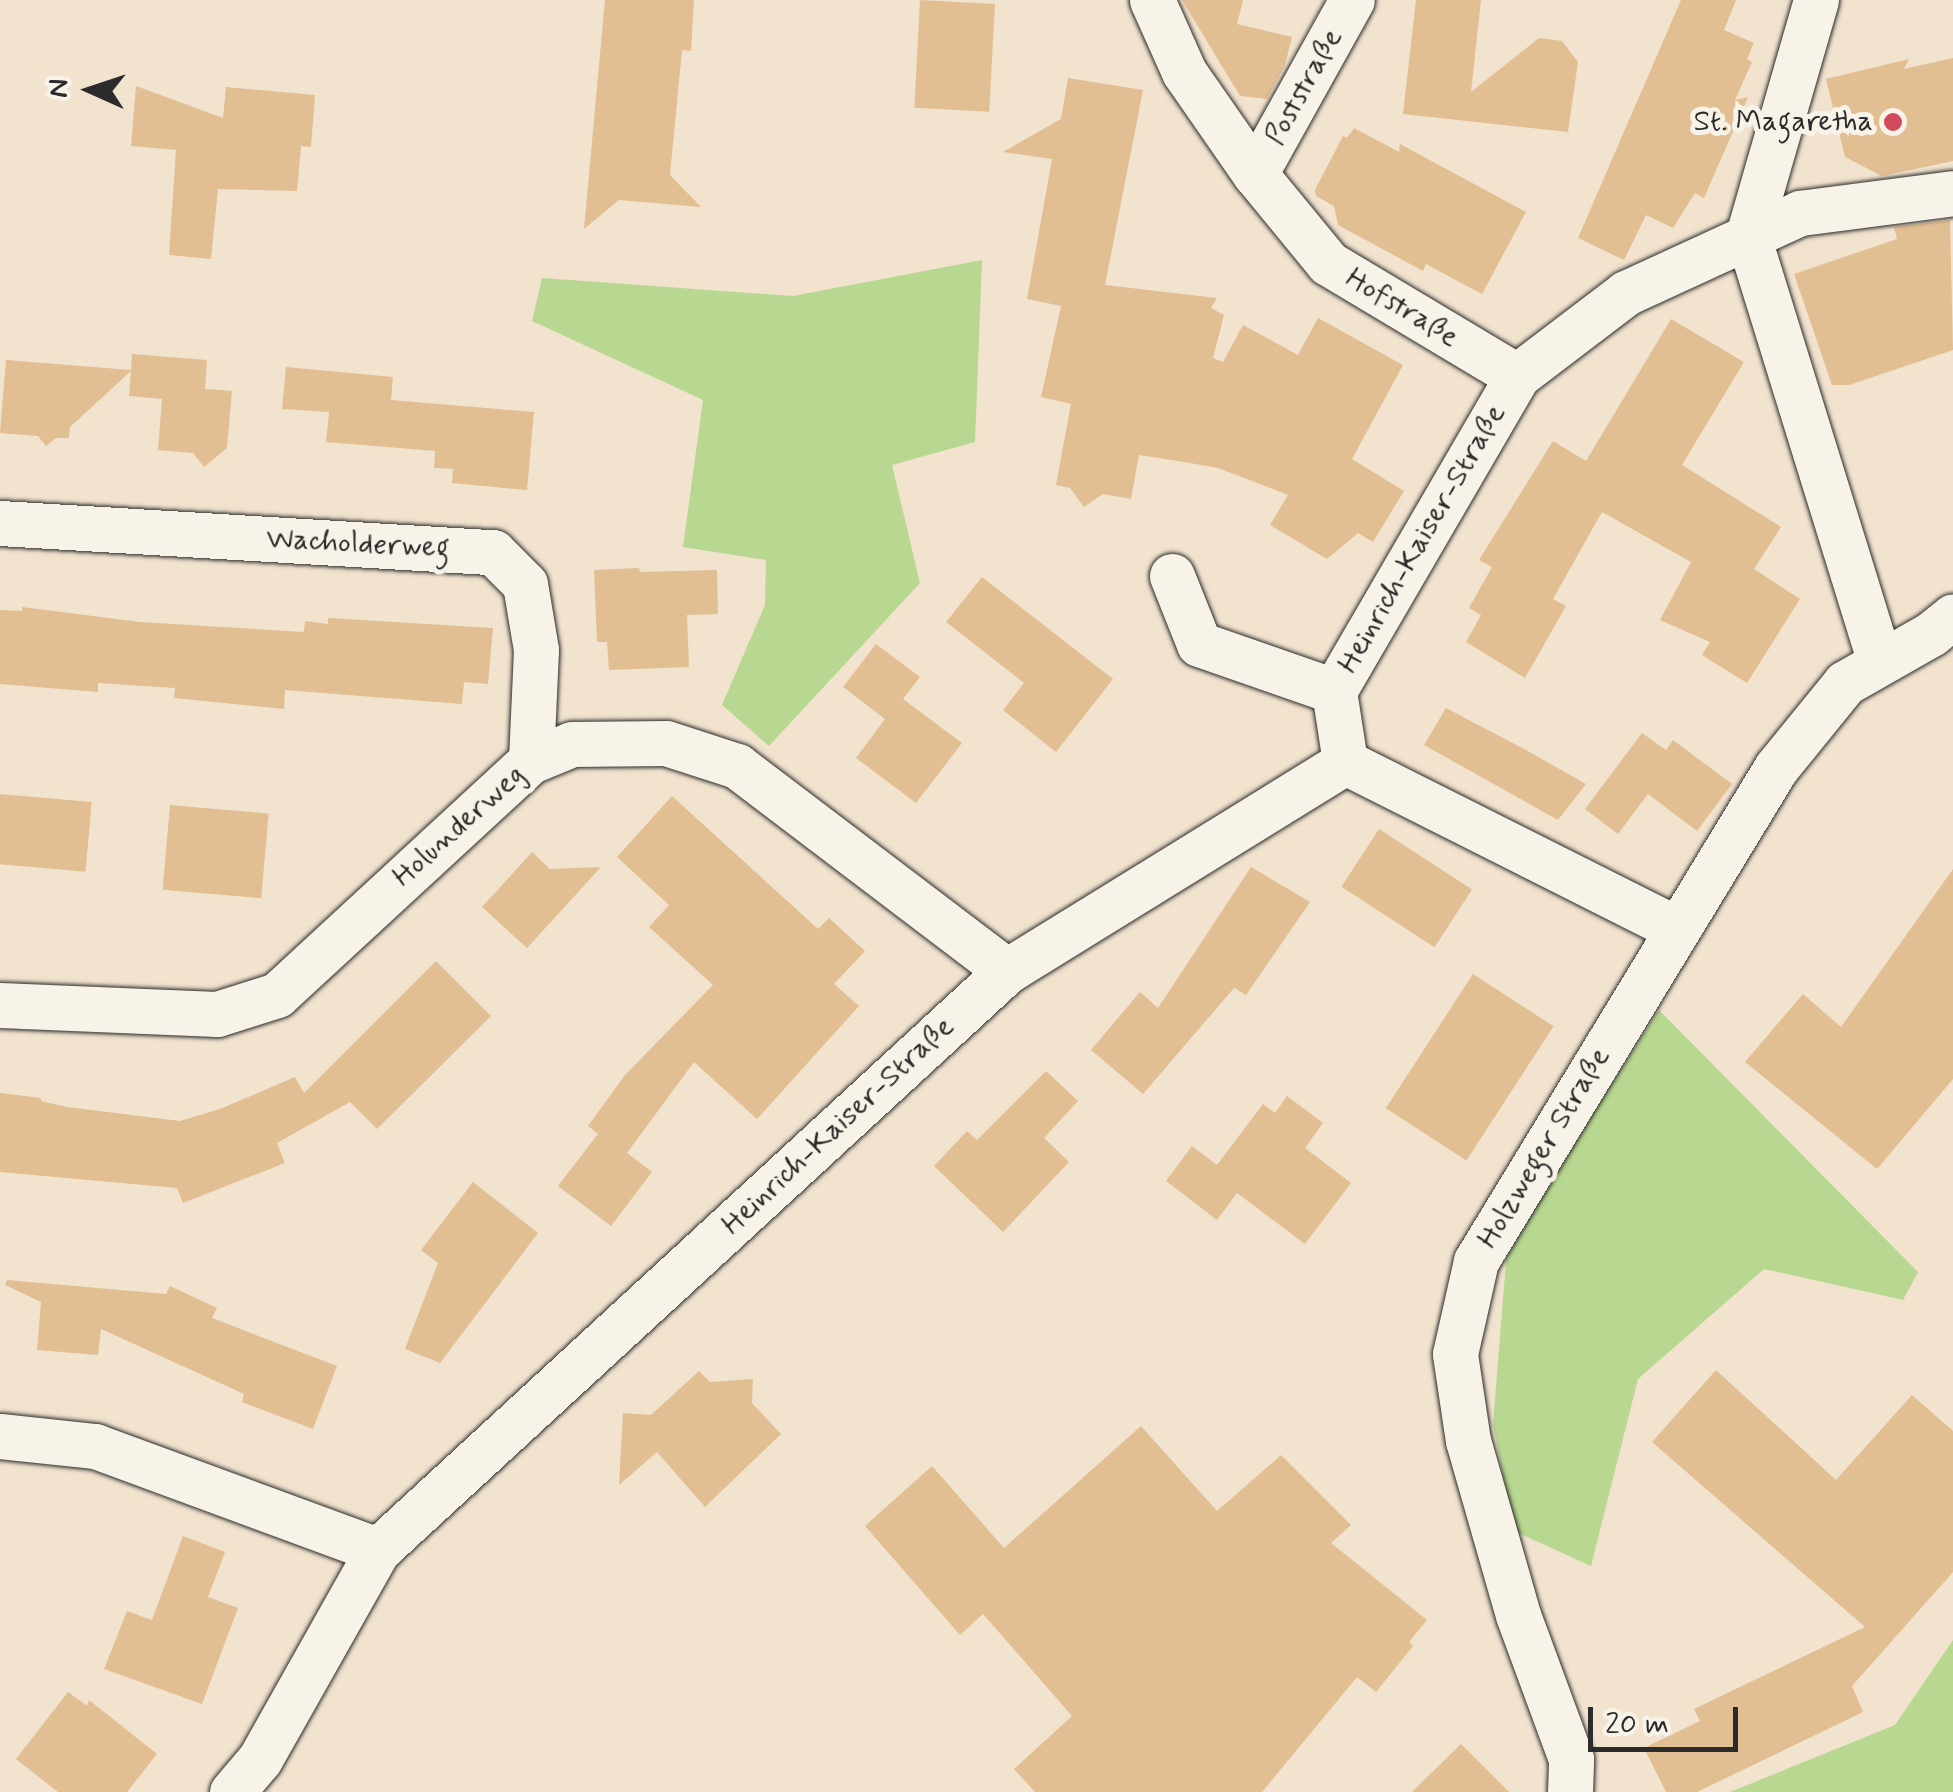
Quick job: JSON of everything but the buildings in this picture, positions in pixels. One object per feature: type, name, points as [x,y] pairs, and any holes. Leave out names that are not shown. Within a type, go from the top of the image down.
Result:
[{"type":"street","name":"Hofstraße","points":[[1152,0],[1184,72],[1255,174],[1328,263],[1518,376]]},
{"type":"street","name":"Poststraße","points":[[1255,174],[1352,0]]},
{"type":"street","points":[[1816,0],[1748,236],[1880,662]]},
{"type":"street","points":[[1518,376],[1626,294],[1800,213],[1953,193]]},
{"type":"street","name":"Heinrich-Kaiser-Straße","points":[[232,1792],[260,1759],[378,1550],[1007,971],[1345,762],[1334,691],[1518,376]]},
{"type":"street","name":"Wacholderweg","points":[[0,523],[493,552],[525,584],[536,650],[530,761]]},
{"type":"street","points":[[1172,576],[1199,644],[1334,691]]},
{"type":"street","name":"Holzweger Straße","points":[[1570,1792],[1570,1759],[1518,1614],[1468,1441],[1454,1354],[1476,1261],[1776,768],[1846,683],[1931,634],[1953,616]]},
{"type":"street","name":"Holunderweg","points":[[0,1005],[217,1014],[277,995],[530,761],[572,744],[666,744],[737,766],[1007,971]]},
{"type":"street","points":[[1345,762],[1677,929]]},
{"type":"street","points":[[0,1436],[94,1446],[378,1550]]},
{"type":"green space","points":[[982,260],[975,442],[892,465],[920,583],[769,746],[722,705],[765,605],[766,560],[683,547],[703,400],[532,321],[542,278],[793,296]]},
{"type":"green space","points":[[1659,1010],[1918,1272],[1903,1300],[1764,1269],[1638,1379],[1591,1566],[1514,1531],[1493,1424],[1507,1249]]},
{"type":"green space","points":[[1953,1640],[1953,1792],[1730,1792],[1895,1725]]},
{"type":"place","name":"St. Magaretha","points":[[1893,122]]}]
